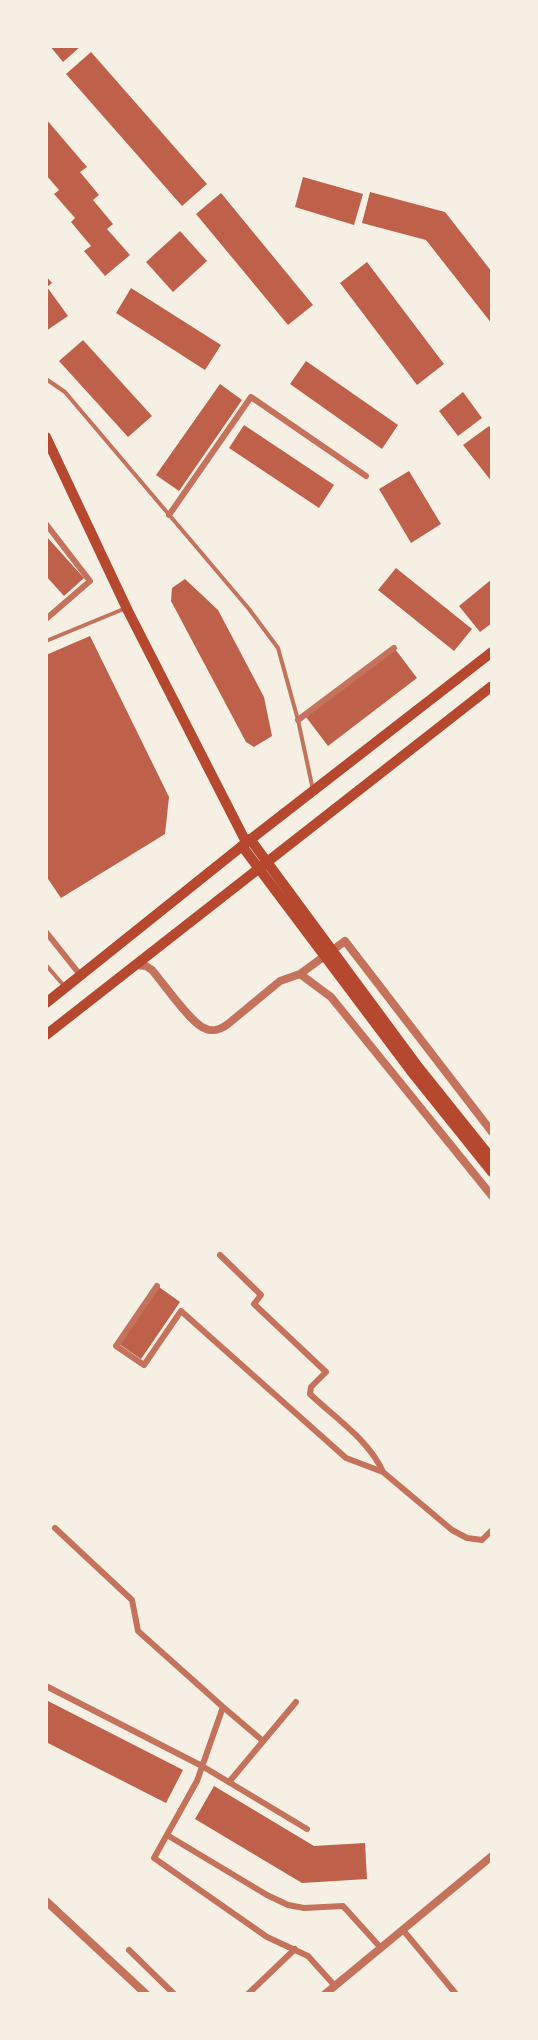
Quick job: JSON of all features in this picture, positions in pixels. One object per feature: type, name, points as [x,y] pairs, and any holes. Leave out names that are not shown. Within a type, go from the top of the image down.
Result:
[{"type":"main road","points":[[46,437],[126,608],[246,842],[411,1071],[492,1173]]},
{"type":"main road","points":[[46,1004],[246,842],[492,652]]},
{"type":"main road","points":[[46,1035],[491,687]]},
{"type":"main road","points":[[310,929],[492,1159]]},
{"type":"street","points":[[169,515],[251,398],[366,476]]},
{"type":"street","points":[[46,524],[90,581],[46,619]]},
{"type":"street","points":[[298,720],[394,648]]},
{"type":"street","points":[[46,932],[81,975]]},
{"type":"street","points":[[137,965],[146,966],[152,970],[203,1028],[219,1030],[280,981],[300,974],[345,941],[492,1132]]},
{"type":"street","points":[[300,974],[331,997],[492,1196]]},
{"type":"street","points":[[220,1255],[261,1294],[254,1304],[326,1372],[311,1387],[310,1394],[365,1445],[376,1457],[383,1472]]},
{"type":"street","points":[[157,1286],[116,1346],[144,1365],[182,1311],[346,1458],[383,1472],[452,1530],[467,1538],[482,1540],[492,1530]]},
{"type":"street","points":[[55,1528],[132,1600],[138,1631],[263,1741]]},
{"type":"street","points":[[46,1686],[202,1766],[307,1829]]},
{"type":"street","points":[[229,1782],[296,1702]]},
{"type":"street","points":[[224,1707],[197,1781],[154,1858],[267,1937],[308,1956],[334,1986]]},
{"type":"street","points":[[167,1834],[267,1895],[288,1905],[304,1908],[343,1906],[381,1948]]},
{"type":"street","points":[[325,1994],[492,1856]]},
{"type":"street","points":[[46,1901],[146,1994]]},
{"type":"street","points":[[403,1930],[456,1994]]},
{"type":"street","points":[[248,1994],[295,1949]]},
{"type":"street","points":[[129,1950],[174,1994]]},
{"type":"lane","points":[[46,379],[64,392],[249,609],[278,648],[298,720],[313,790]]},
{"type":"lane","points":[[46,640],[126,608]]},
{"type":"lane","points":[[46,965],[66,988]]},
{"type":"building","points":[[50,46],[81,46],[63,62]]},
{"type":"building","points":[[91,52],[207,184],[182,206],[66,74]]},
{"type":"building","points":[[46,119],[87,167],[80,172],[99,195],[93,200],[113,224],[107,229],[130,255],[105,276],[84,251],[91,246],[71,222],[75,218],[54,194],[59,190],[46,175]]},
{"type":"building","points":[[303,177],[363,194],[354,225],[295,207]]},
{"type":"building","points":[[370,192],[445,212],[492,272],[492,324],[426,240],[362,223]]},
{"type":"building","points":[[221,193],[313,305],[288,325],[196,214]]},
{"type":"building","points":[[180,231],[207,261],[173,292],[146,262]]},
{"type":"building","points":[[367,262],[444,364],[417,385],[340,283]]},
{"type":"building","points":[[46,276],[52,283],[47,287],[68,316],[46,331]]},
{"type":"building","points":[[131,288],[221,345],[205,370],[116,313]]},
{"type":"building","points":[[83,340],[152,416],[128,437],[59,361]]},
{"type":"building","points":[[306,361],[398,425],[382,449],[290,384]]},
{"type":"building","points":[[220,384],[242,400],[179,491],[156,475]]},
{"type":"building","points":[[463,392],[482,418],[458,436],[439,411]]},
{"type":"building","points":[[244,425],[334,485],[319,508],[229,448]]},
{"type":"building","points":[[489,426],[492,429],[492,482],[463,445]]},
{"type":"building","points":[[409,471],[441,524],[411,543],[379,489]]},
{"type":"building","points":[[46,536],[84,578],[64,596],[46,576]]},
{"type":"building","points":[[396,568],[472,629],[454,651],[378,590]]},
{"type":"building","points":[[185,579],[218,610],[264,697],[272,736],[254,747],[246,742],[171,601],[172,588]]},
{"type":"building","points":[[492,579],[492,623],[480,632],[459,606]]},
{"type":"building","points":[[90,636],[169,797],[165,834],[61,898],[46,876],[46,655]]},
{"type":"building","points":[[395,649],[417,678],[328,746],[306,717]]},
{"type":"building","points":[[159,1287],[180,1302],[141,1359],[119,1344]]},
{"type":"building","points":[[46,1700],[183,1770],[166,1803],[46,1742]]},
{"type":"building","points":[[214,1786],[314,1846],[365,1843],[367,1879],[302,1883],[195,1819]]}]
